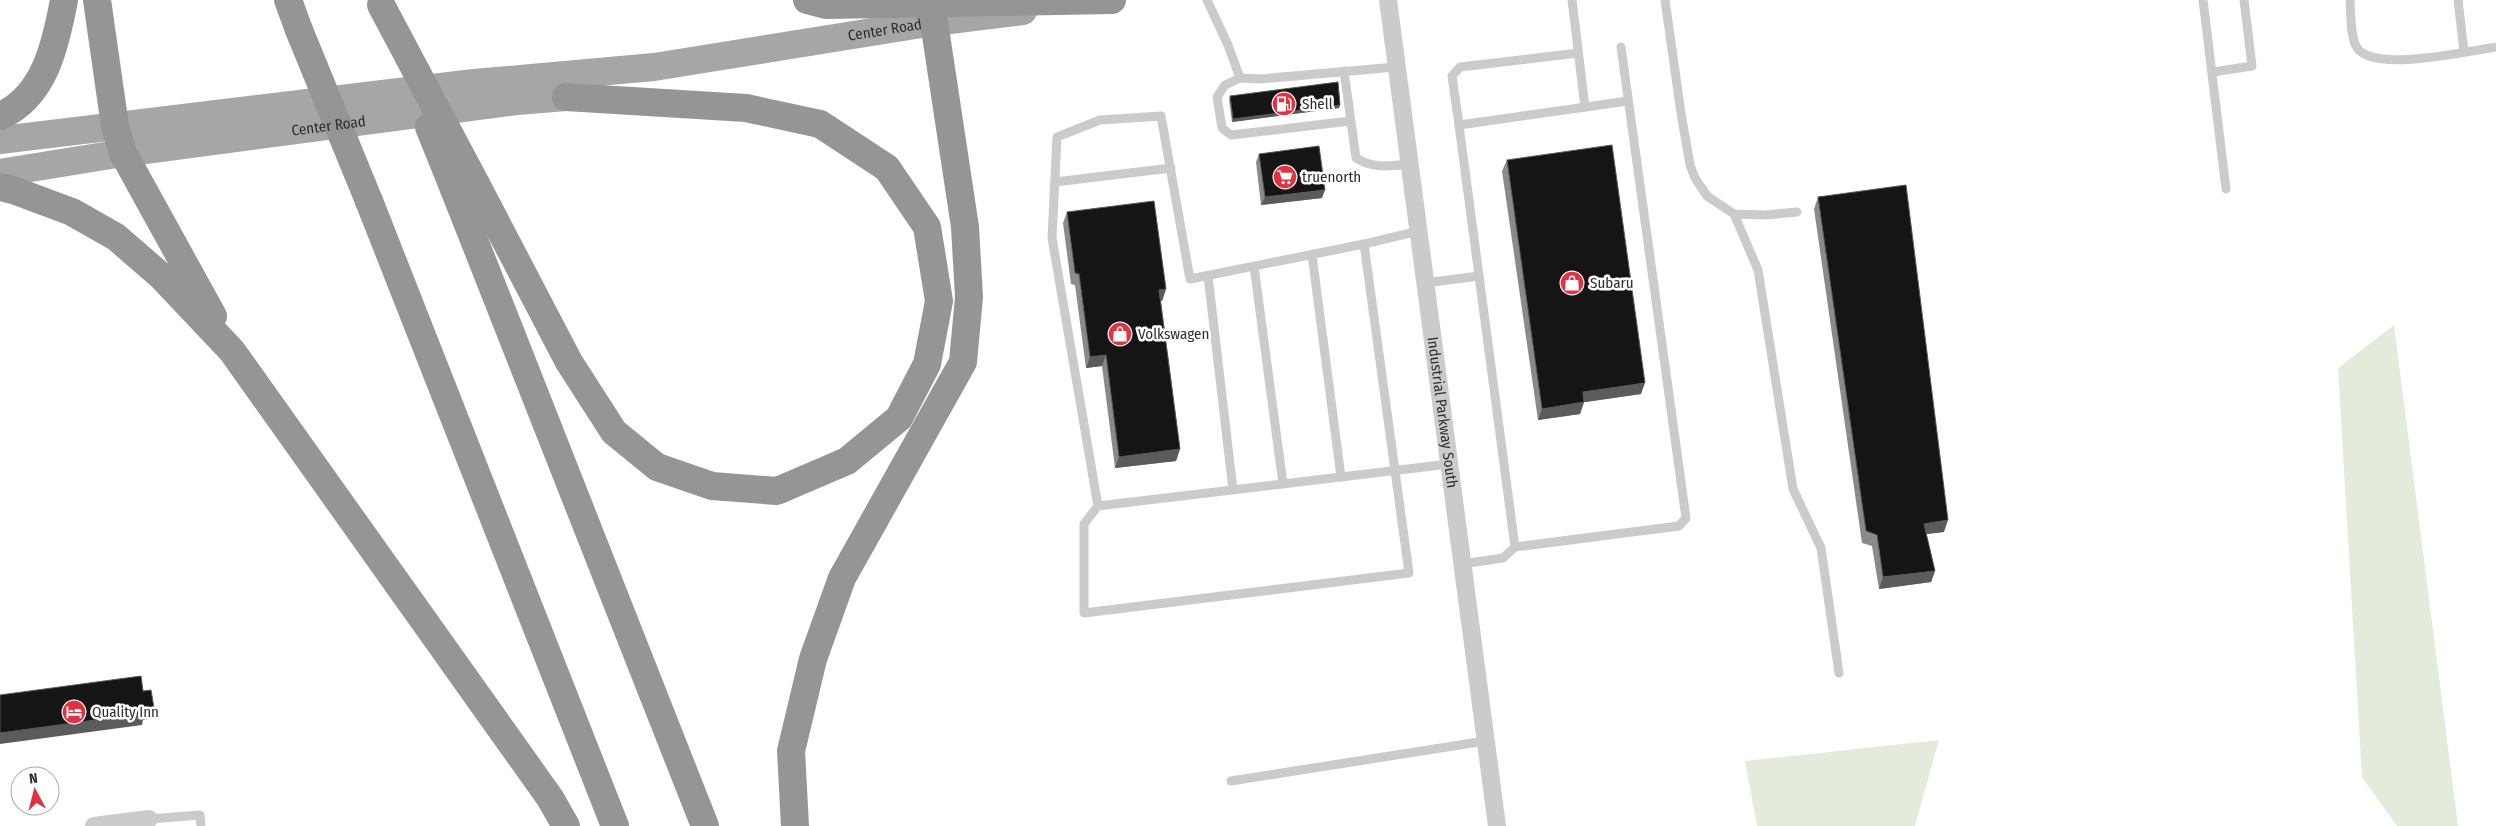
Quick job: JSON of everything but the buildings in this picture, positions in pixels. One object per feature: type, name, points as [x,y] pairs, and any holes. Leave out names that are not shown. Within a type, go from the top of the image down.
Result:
[{"type":"highway","points":[[0,116],[11,111],[30,96],[39,82],[52,50],[64,0]]},
{"type":"highway","points":[[97,0],[115,126],[123,153],[232,351],[550,798],[566,826]]},
{"type":"highway","points":[[288,0],[615,826]]},
{"type":"highway","points":[[808,0],[826,5],[1112,0]]},
{"type":"highway","points":[[380,3],[465,187],[705,826]]},
{"type":"highway","points":[[795,826],[792,751],[813,659],[842,578],[964,362],[969,297],[965,227],[934,22]]},
{"type":"highway","points":[[465,187],[569,362],[614,432],[657,467],[712,486],[777,491],[847,461],[898,418],[927,364],[938,301],[927,227],[887,168],[820,124],[746,108],[566,97]]},
{"type":"highway","points":[[0,187],[72,212],[116,237],[161,276],[232,351]]},
{"type":"main road","name":"Center Road","points":[[0,140],[474,83],[654,67],[934,22],[1117,0]]},
{"type":"main road","name":"Center Road","points":[[0,173],[123,153],[517,101],[566,97],[621,81],[654,67]]},
{"type":"street","name":"Industrial Parkway South","points":[[1388,0],[1497,826]]},
{"type":"street","points":[[94,826],[149,819]]},
{"type":"lane","points":[[1207,0],[1228,45],[1240,78]]},
{"type":"lane","points":[[1572,0],[1586,107]]},
{"type":"lane","points":[[1665,0],[1690,165],[1694,178],[1707,196],[1734,214],[1766,215],[1797,212]]},
{"type":"lane","points":[[2203,0],[2226,189]]},
{"type":"lane","points":[[2213,72],[2252,66],[2244,0]]},
{"type":"lane","points":[[2350,0],[2356,45],[2361,52],[2370,57],[2394,61],[2496,47]]},
{"type":"lane","points":[[2458,0],[2464,51]]},
{"type":"lane","points":[[1462,564],[1503,558],[1515,547],[1679,526],[1686,518],[1621,47]]},
{"type":"lane","points":[[1515,547],[1452,76],[1460,67],[1578,53]]},
{"type":"lane","points":[[1350,120],[1231,135],[1222,128],[1217,97],[1225,85],[1240,78],[1260,79],[1396,66]]},
{"type":"lane","points":[[1344,71],[1356,158],[1365,164],[1380,167],[1409,164]]},
{"type":"lane","points":[[1459,125],[1628,101]]},
{"type":"lane","points":[[1098,506],[1052,238],[1057,137],[1100,120],[1161,116],[1190,279],[1364,244],[1418,231]]},
{"type":"lane","points":[[1055,182],[1171,168]]},
{"type":"lane","points":[[1734,214],[1758,270],[1793,489],[1821,548],[1839,673]]},
{"type":"lane","points":[[1364,244],[1396,471],[1409,572],[1084,612],[1084,524],[1098,506],[1396,471],[1449,464]]},
{"type":"lane","points":[[1312,254],[1341,477]]},
{"type":"lane","points":[[1254,266],[1283,484]]},
{"type":"lane","points":[[1208,276],[1233,490]]},
{"type":"lane","points":[[1425,283],[1479,276]]},
{"type":"lane","points":[[1231,781],[1485,741]]},
{"type":"lane","points":[[149,819],[200,815],[201,826]]},
{"type":"green space","points":[[2394,325],[2458,826],[2397,826],[2362,777],[2338,368]]},
{"type":"green space","points":[[1939,740],[1915,826],[1757,826],[1745,761]]},
{"type":"place","name":"Shell","points":[[1284,104]]},
{"type":"place","name":"truenorth","points":[[1285,177]]},
{"type":"place","name":"Subaru","points":[[1572,283]]},
{"type":"place","name":"Volkswagen","points":[[1120,334]]},
{"type":"place","name":"Quality Inn","points":[[74,712]]}]
